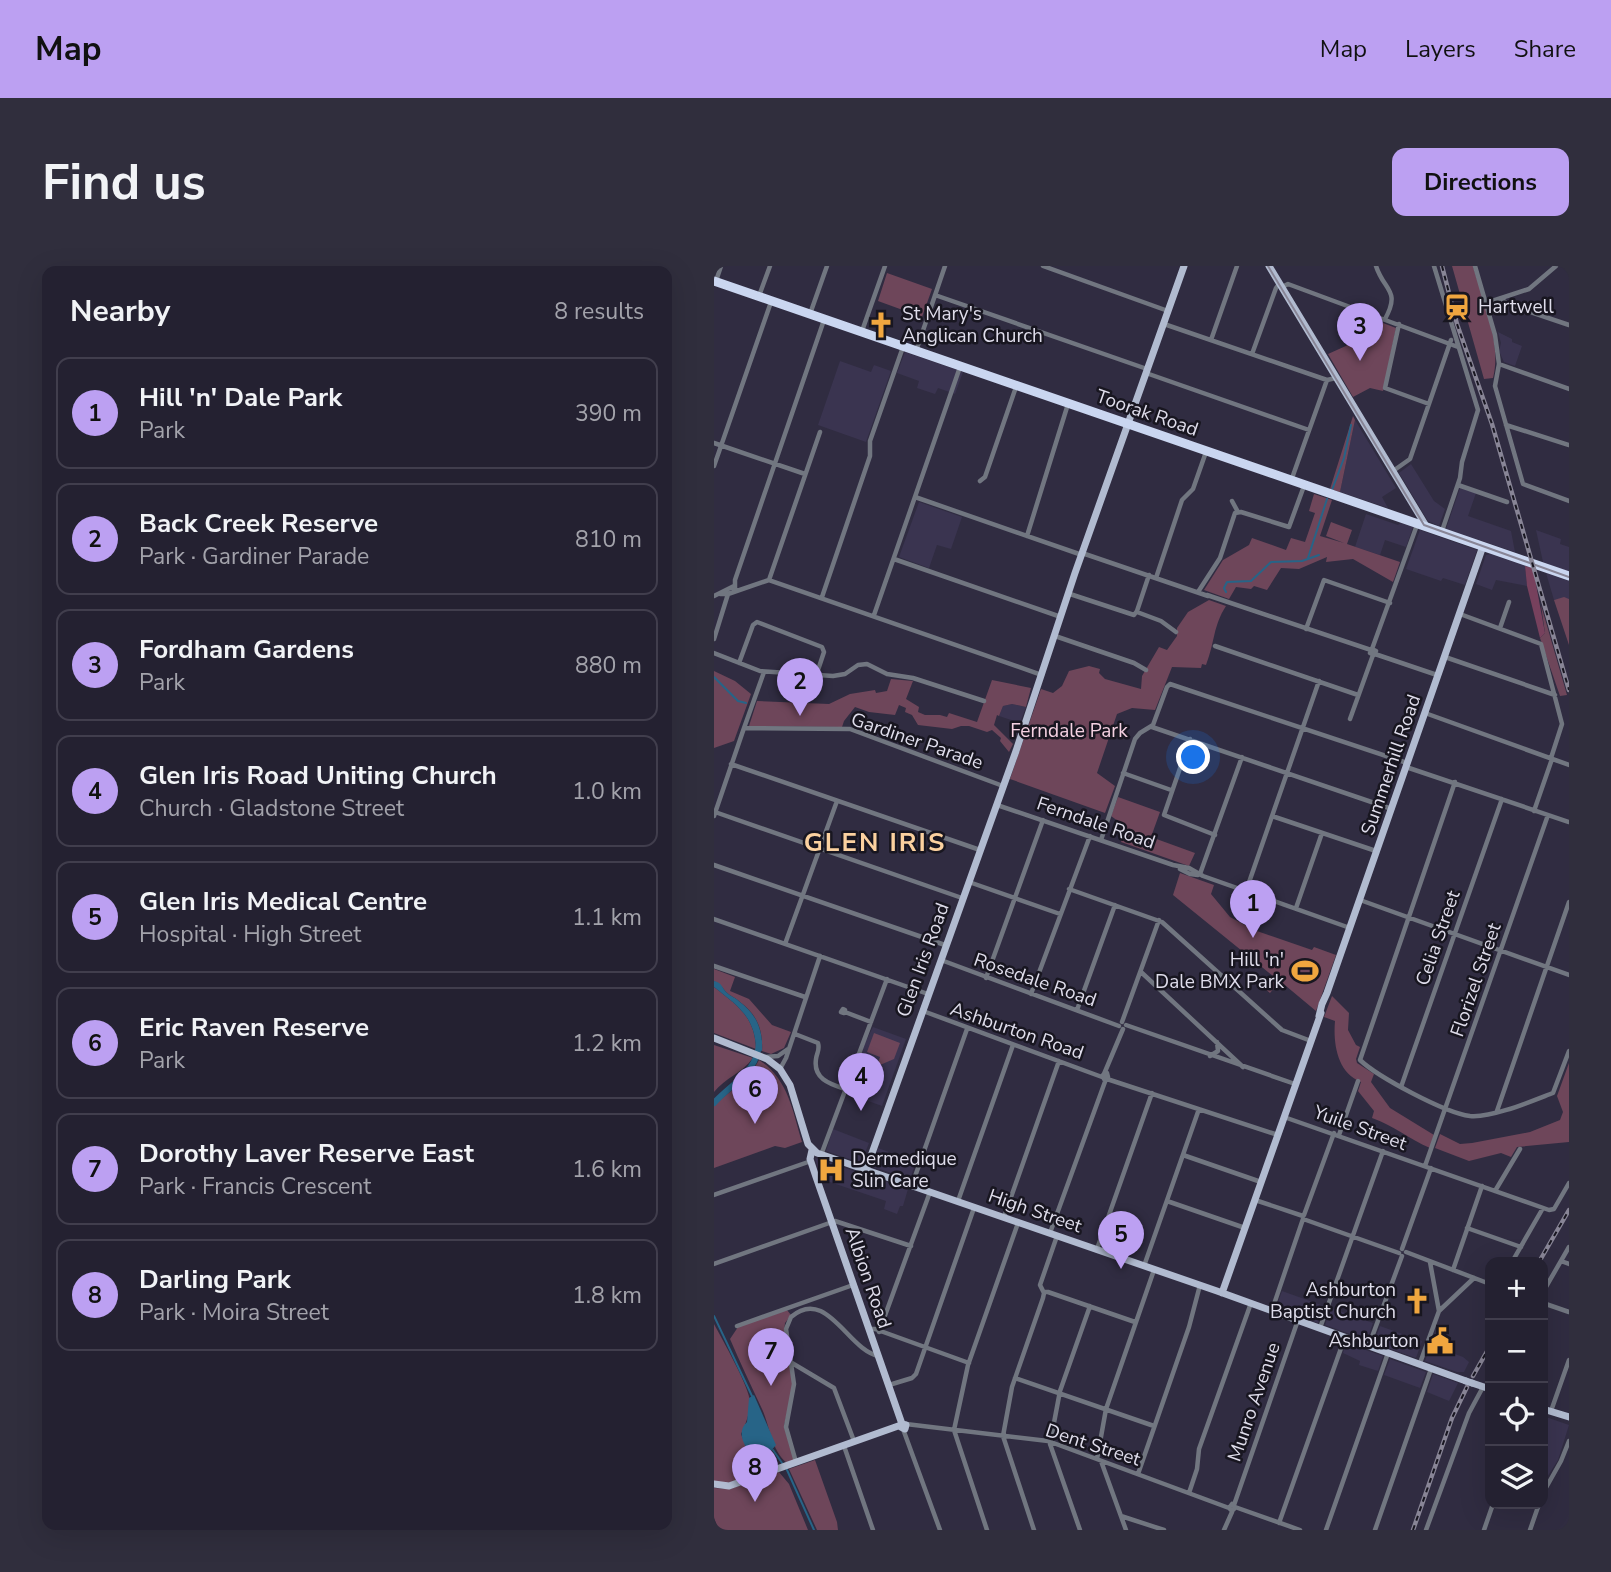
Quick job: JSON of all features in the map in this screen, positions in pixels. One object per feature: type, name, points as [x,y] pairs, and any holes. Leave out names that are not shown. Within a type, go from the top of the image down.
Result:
[{"type":"highway","name":"Toorak Road","points":[[715,282],[1291,481],[1415,520],[1441,532],[1569,576]]},
{"type":"main road","name":"Glen Iris Road","points":[[866,1170],[1184,266]]},
{"type":"main road","points":[[1269,266],[1392,471],[1415,520]]},
{"type":"main road","name":"Summerhill Road","points":[[1222,1293],[1483,546]]},
{"type":"main road","points":[[714,1040],[763,1057],[779,1067],[790,1085],[812,1150]]},
{"type":"main road","name":"High Street","points":[[812,1150],[1481,1385]]},
{"type":"main road","name":"Albion Road","points":[[812,1150],[811,1161],[832,1222],[854,1284],[876,1331],[879,1356],[902,1425]]},
{"type":"main road","points":[[1548,1411],[1556,1418],[1569,1420]]},
{"type":"main road","points":[[714,1484],[729,1486],[902,1425]]},
{"type":"street","points":[[715,282],[721,266]]},
{"type":"street","points":[[759,297],[770,266]]},
{"type":"street","points":[[810,314],[827,266]]},
{"type":"street","points":[[862,332],[884,266]]},
{"type":"street","points":[[916,351],[946,266]]},
{"type":"street","points":[[1043,266],[1168,311]]},
{"type":"street","points":[[1211,340],[1237,266]]},
{"type":"street","points":[[1376,266],[1392,295],[1392,305],[1385,319]]},
{"type":"street","points":[[1392,471],[1410,459],[1452,341],[1434,266]]},
{"type":"street","points":[[1475,266],[1495,335],[1499,364],[1494,384],[1524,485],[1569,501]]},
{"type":"street","points":[[1486,303],[1536,285],[1556,266]]},
{"type":"street","points":[[1252,354],[1276,288],[1288,284],[1452,341],[1460,347],[1478,412],[1462,462],[1458,485],[1441,532]]},
{"type":"street","points":[[935,295],[1309,430]]},
{"type":"street","points":[[1502,299],[1507,304],[1569,325]]},
{"type":"street","points":[[714,466],[771,301]]},
{"type":"street","points":[[714,639],[728,594],[735,588],[825,320]]},
{"type":"street","points":[[1164,323],[1327,380],[1336,378]]},
{"type":"street","points":[[1399,324],[1385,388],[1429,404]]},
{"type":"street","points":[[821,597],[870,456],[870,441],[903,347]]},
{"type":"street","points":[[1499,364],[1569,389]]},
{"type":"street","points":[[874,615],[960,366]]},
{"type":"street","points":[[1291,481],[1327,380]]},
{"type":"street","points":[[981,481],[985,477],[1016,386]]},
{"type":"street","points":[[1025,535],[1055,451],[1068,404]]},
{"type":"street","points":[[1506,425],[1569,445]]},
{"type":"street","points":[[769,579],[820,432]]},
{"type":"street","points":[[714,443],[805,474]]},
{"type":"street","points":[[1156,578],[1182,500],[1193,489],[1206,452]]},
{"type":"street","points":[[1232,501],[1238,512],[1289,527],[1304,485]]},
{"type":"street","points":[[1458,485],[1507,502]]},
{"type":"street","points":[[915,497],[1083,555],[1216,596],[1439,674]]},
{"type":"street","points":[[1198,592],[1219,560],[1238,512]]},
{"type":"street","points":[[1350,719],[1415,520]]},
{"type":"street","points":[[894,559],[1062,617]]},
{"type":"street","points":[[1070,594],[1134,615],[1149,575]]},
{"type":"street","points":[[717,595],[769,579],[1042,673]]},
{"type":"street","points":[[1306,629],[1324,580],[1390,603]]},
{"type":"street","points":[[717,595],[728,594]]},
{"type":"street","points":[[1500,628],[1510,602]]},
{"type":"street","points":[[1137,612],[1161,621],[1176,632]]},
{"type":"street","points":[[1460,614],[1540,643],[1562,725],[1535,809]]},
{"type":"street","points":[[739,663],[754,623],[822,647],[824,652],[816,676]]},
{"type":"street","points":[[1055,636],[1134,663],[1146,670]]},
{"type":"street","points":[[1215,646],[1358,695]]},
{"type":"street","points":[[714,653],[762,672],[816,676],[837,676],[858,665],[867,664],[887,674],[911,677],[984,701]]},
{"type":"street","points":[[1445,657],[1555,695]]},
{"type":"street","points":[[762,672],[715,812],[962,898]]},
{"type":"street","points":[[1246,891],[1319,681]]},
{"type":"street","points":[[1099,839],[1137,736],[1153,727],[1169,684],[1303,728],[1569,822]]},
{"type":"street","points":[[1425,713],[1569,765]]},
{"type":"street","points":[[1153,727],[1392,809]]},
{"type":"street","name":"Gardiner Parade","points":[[744,728],[851,729],[1003,785]]},
{"type":"street","points":[[1190,739],[1164,815],[1168,819],[1215,835]]},
{"type":"street","points":[[1201,875],[1242,757]]},
{"type":"street","points":[[731,764],[979,850]]},
{"type":"street","points":[[1123,774],[1172,791]]},
{"type":"street","points":[[1455,782],[1360,1056],[1362,1063],[1423,1099],[1469,1116],[1497,1111],[1551,1094],[1556,1090],[1569,1051]]},
{"type":"street","name":"Celia Street","points":[[1401,1087],[1502,799]]},
{"type":"street","points":[[786,943],[837,801]]},
{"type":"street","name":"Ferndale Road","points":[[997,803],[1351,926]]},
{"type":"street","name":"Florizel Street","points":[[1402,1253],[1428,1180],[1430,1153],[1546,814]]},
{"type":"street","points":[[1272,816],[1377,852]]},
{"type":"street","points":[[986,978],[1043,820]]},
{"type":"street","points":[[1296,908],[1322,833]]},
{"type":"street","points":[[1031,994],[1088,836]]},
{"type":"street","points":[[714,865],[945,945]]},
{"type":"street","points":[[968,881],[1060,914]]},
{"type":"street","points":[[1069,889],[1159,920],[1282,1030],[1311,1041]]},
{"type":"street","points":[[1360,902],[1569,975]]},
{"type":"street","points":[[1497,1111],[1569,902]]},
{"type":"street","points":[[1077,1010],[1115,905]]},
{"type":"street","points":[[714,919],[928,993]]},
{"type":"street","points":[[1135,1322],[1044,1292],[1040,1285],[1105,1076],[1159,920]]},
{"type":"street","points":[[779,1067],[795,1034],[820,956]]},
{"type":"street","name":"Rosedale Road","points":[[939,962],[1295,1085]]},
{"type":"street","points":[[714,966],[805,998]]},
{"type":"street","points":[[1141,972],[1244,1068]]},
{"type":"street","points":[[821,1155],[887,979]]},
{"type":"street","points":[[845,1012],[871,1022]]},
{"type":"street","name":"Ashburton Road","points":[[921,1013],[1277,1136]]},
{"type":"street","points":[[912,1185],[967,1029]]},
{"type":"street","points":[[795,1034],[818,1043],[820,1046],[816,1064],[819,1075],[827,1083],[845,1089]]},
{"type":"street","points":[[1210,1056],[1217,1051],[1217,1042]]},
{"type":"street","points":[[958,1201],[1013,1045]]},
{"type":"street","points":[[763,1057],[778,1056],[789,1048]]},
{"type":"street","points":[[1004,1217],[1059,1061]]},
{"type":"street","points":[[1272,1311],[1357,1081]]},
{"type":"street","points":[[1097,1249],[1152,1093]]},
{"type":"street","points":[[1144,1266],[1199,1109]]},
{"type":"street","name":"Yuile Street","points":[[1284,1115],[1551,1211],[1569,1183]]},
{"type":"street","points":[[1495,1191],[1520,1149]]},
{"type":"street","points":[[1320,1328],[1383,1151]]},
{"type":"street","points":[[1183,1155],[1261,1182]]},
{"type":"street","points":[[714,1195],[811,1161]]},
{"type":"street","points":[[1453,1270],[1482,1186]]},
{"type":"street","points":[[930,1192],[883,1323],[876,1331],[969,1363]]},
{"type":"street","points":[[1255,1200],[1485,1282]]},
{"type":"street","points":[[1167,1201],[1245,1228]]},
{"type":"street","points":[[889,1385],[914,1377],[974,1207]]},
{"type":"street","points":[[1515,1257],[1543,1208]]},
{"type":"street","points":[[714,1264],[836,1220],[911,1246]]},
{"type":"street","points":[[987,1530],[954,1430],[969,1363],[1018,1222]]},
{"type":"street","points":[[1468,1228],[1521,1247]]},
{"type":"street","points":[[1548,1283],[1569,1247]]},
{"type":"street","points":[[1369,1346],[1402,1253]]},
{"type":"street","points":[[1561,1261],[1569,1264]]},
{"type":"street","points":[[1432,1263],[1439,1311]]},
{"type":"street","points":[[1126,1530],[1099,1460],[1105,1409],[1154,1270]]},
{"type":"street","points":[[1419,1364],[1439,1311],[1472,1278]]},
{"type":"street","points":[[737,1326],[854,1284]]},
{"type":"street","points":[[1138,1474],[1189,1327],[1200,1285]]},
{"type":"street","points":[[1034,1530],[1003,1436],[1015,1378],[1044,1292]]},
{"type":"street","points":[[1189,1493],[1197,1469],[1199,1449],[1251,1303]]},
{"type":"street","points":[[1548,1305],[1569,1312]]},
{"type":"street","points":[[1080,1530],[1050,1442],[1059,1394],[1090,1306]]},
{"type":"street","points":[[793,1464],[786,1427],[794,1382],[786,1332],[788,1322],[795,1314],[812,1309],[822,1311],[867,1351],[879,1356]]},
{"type":"street","name":"Munro Avenue","points":[[1224,1530],[1298,1320]]},
{"type":"street","points":[[1279,1523],[1345,1337]]},
{"type":"street","points":[[1326,1530],[1388,1353]]},
{"type":"street","points":[[1548,1408],[1569,1360]]},
{"type":"street","points":[[791,1362],[834,1388],[854,1443]]},
{"type":"street","points":[[1375,1530],[1431,1368]]},
{"type":"street","points":[[794,1382],[800,1375],[807,1373]]},
{"type":"street","points":[[1015,1378],[1154,1426]]},
{"type":"street","points":[[1426,1528],[1451,1457],[1481,1385]]},
{"type":"street","name":"Dent Street","points":[[902,1425],[1050,1442],[1300,1530]]},
{"type":"street","name":"Albion Road","points":[[902,1425],[940,1530]]},
{"type":"street","points":[[1548,1484],[1569,1441]]},
{"type":"street","points":[[1052,1451],[1059,1445]]},
{"type":"street","points":[[844,1446],[873,1530]]},
{"type":"street","points":[[1105,1472],[1113,1465]]},
{"type":"street","points":[[1484,1530],[1491,1509]]},
{"type":"street","points":[[1530,1530],[1537,1509]]},
{"type":"street","points":[[1120,1515],[1164,1530]]},
{"type":"shaded area","points":[[1498,332],[1522,346],[1515,366],[1504,362],[1499,351],[1501,343]]},
{"type":"shaded area","points":[[905,352],[963,372],[955,394],[938,388],[935,394],[917,388],[919,381],[897,373]]},
{"type":"shaded area","points":[[840,361],[871,372],[874,365],[891,371],[866,442],[818,425]]},
{"type":"shaded area","points":[[1355,420],[1396,488],[1382,497],[1388,508],[1340,492]]},
{"type":"shaded area","points":[[1411,464],[1434,501],[1445,509],[1439,526],[1428,521],[1399,473]]},
{"type":"shaded area","points":[[1460,488],[1476,493],[1468,516],[1511,531],[1515,552],[1446,529]]},
{"type":"shaded area","points":[[919,502],[962,517],[951,549],[937,545],[929,568],[899,557]]},
{"type":"shaded area","points":[[1366,514],[1413,527],[1406,547],[1385,540],[1380,555],[1355,547]]},
{"type":"shaded area","points":[[1420,530],[1477,550],[1465,585],[1443,578],[1441,581],[1406,569]]},
{"type":"shaded area","points":[[1536,530],[1561,539],[1560,544],[1569,547],[1569,572],[1543,562]]},
{"type":"shaded area","points":[[1491,554],[1525,566],[1527,586],[1496,580],[1492,590],[1476,584],[1486,555]]},
{"type":"shaded area","points":[[1525,566],[1533,568],[1545,633],[1540,638],[1527,586]]},
{"type":"shaded area","points":[[1546,573],[1569,581],[1569,599],[1554,600]]},
{"type":"shaded area","points":[[1012,704],[1026,707],[1020,723],[999,716],[1003,706]]},
{"type":"shaded area","points":[[873,1027],[906,1039],[882,1106],[846,1093]]},
{"type":"shaded area","points":[[833,1129],[869,1143],[861,1163],[826,1151]]},
{"type":"shaded area","points":[[878,1148],[916,1162],[910,1179],[873,1167]]},
{"type":"shaded area","points":[[815,1158],[908,1189],[903,1206],[900,1206],[897,1214],[884,1209],[886,1201],[821,1179]]},
{"type":"shaded area","points":[[1282,1291],[1324,1306],[1318,1323],[1276,1308]]},
{"type":"shaded area","points":[[1331,1308],[1373,1323],[1367,1340],[1325,1325]]},
{"type":"shaded area","points":[[1380,1326],[1422,1341],[1416,1358],[1374,1343]]},
{"type":"shaded area","points":[[1346,1343],[1383,1356],[1378,1371],[1359,1365],[1360,1361],[1343,1353]]},
{"type":"shaded area","points":[[1431,1345],[1463,1357],[1469,1362],[1464,1372],[1425,1361]]},
{"type":"shaded area","points":[[1390,1359],[1426,1372],[1420,1388],[1384,1375]]},
{"type":"shaded area","points":[[1433,1374],[1458,1383],[1449,1401],[1427,1392]]},
{"type":"shaded area","points":[[1548,1418],[1569,1425],[1558,1460],[1548,1476]]},
{"type":"green space","points":[[1452,266],[1473,266],[1493,336],[1493,378],[1484,379]]},
{"type":"green space","points":[[887,273],[932,289],[922,317],[878,301]]},
{"type":"green space","points":[[1375,320],[1396,328],[1383,391],[1370,388],[1353,397],[1328,354],[1348,345],[1351,336],[1368,342]]},
{"type":"green space","points":[[1353,416],[1355,420],[1340,492],[1330,489]]},
{"type":"green space","points":[[1314,494],[1332,500],[1320,536],[1344,543],[1326,536],[1331,522],[1352,530],[1347,544],[1400,562],[1393,582],[1353,559],[1326,562],[1327,557],[1299,569],[1281,568],[1267,590],[1254,586],[1251,589],[1236,587],[1229,599],[1204,590],[1223,560],[1249,545],[1252,538],[1286,550],[1291,538],[1305,542],[1315,513],[1309,511]]},
{"type":"green space","points":[[1564,597],[1569,599],[1569,645],[1554,600]]},
{"type":"green space","name":"Ferndale Park","points":[[1209,600],[1226,606],[1219,620],[1206,665],[1202,664],[1201,668],[1172,667],[1155,710],[1132,708],[1117,714],[1097,773],[1115,786],[1105,813],[1010,779],[1041,689],[1053,693],[1062,686],[1069,671],[1089,666],[1100,669],[1099,673],[1105,679],[1141,689],[1142,676],[1159,647],[1167,650],[1188,612]]},
{"type":"green space","points":[[1541,605],[1567,695],[1560,696],[1540,638],[1545,633]]},
{"type":"green space","points":[[714,671],[735,681],[751,694],[734,741],[714,748]]},
{"type":"green space","points":[[891,679],[913,681],[906,699],[919,707],[918,712],[947,717],[949,713],[977,722],[992,680],[1031,688],[1026,707],[1012,704],[1003,706],[999,716],[997,715],[994,725],[1013,744],[1009,752],[1000,741],[1001,738],[992,730],[987,732],[969,726],[952,729],[918,725],[912,715],[905,712],[906,708],[899,705],[895,715],[869,712],[855,707],[842,727],[749,726],[757,701],[829,704],[850,694],[887,691]]},
{"type":"green space","points":[[1118,797],[1160,812],[1151,837],[1195,853],[1189,866],[1121,842],[1126,827],[1111,816]]},
{"type":"green space","points":[[1180,873],[1214,885],[1211,894],[1230,917],[1254,930],[1312,950],[1314,947],[1336,955],[1316,1011],[1280,981],[1270,993],[1264,988],[1273,976],[1173,895]]},
{"type":"green space","points":[[714,969],[735,977],[730,991],[749,999],[772,1025],[791,1032],[784,1048],[771,1054],[762,1051],[762,1037],[755,1018],[746,1007],[714,981]]},
{"type":"green space","points":[[714,987],[749,1020],[756,1049],[714,1033]]},
{"type":"green space","points":[[1332,996],[1349,1013],[1348,1030],[1356,1045],[1360,1047],[1357,1063],[1374,1074],[1371,1082],[1390,1108],[1434,1135],[1430,1148],[1372,1118],[1374,1111],[1358,1091],[1361,1082],[1347,1072],[1338,1056],[1335,1021],[1324,1017]]},
{"type":"green space","points":[[874,1033],[900,1043],[894,1059],[880,1065],[880,1057],[867,1052]]},
{"type":"green space","points":[[714,1045],[753,1058],[714,1092]]},
{"type":"green space","points":[[759,1060],[769,1067],[783,1086],[802,1142],[785,1148],[775,1146],[714,1168],[714,1106],[744,1080]]},
{"type":"green space","points":[[1569,1063],[1569,1142],[1517,1147],[1511,1157],[1501,1153],[1469,1161],[1435,1148],[1440,1134],[1460,1144],[1472,1143],[1530,1132],[1560,1120],[1563,1112],[1557,1096]]},
{"type":"green space","points":[[787,1310],[791,1315],[785,1323],[784,1332],[793,1385],[784,1426],[794,1460],[787,1463],[774,1445],[762,1409],[730,1339],[738,1327]]},
{"type":"green space","points":[[714,1324],[749,1395],[749,1410],[742,1437],[759,1452],[769,1449],[777,1467],[725,1484],[714,1482]]},
{"type":"green space","points":[[815,1460],[838,1530],[817,1530],[789,1469]]},
{"type":"green space","points":[[779,1472],[789,1484],[808,1530],[719,1530],[714,1518],[714,1488],[730,1489]]},
{"type":"water","points":[[714,981],[746,1007],[755,1018],[760,1030],[762,1051],[756,1049],[749,1020],[714,987]]},
{"type":"water","points":[[754,1395],[776,1445],[770,1452],[767,1449],[756,1454],[749,1452],[743,1441],[742,1429],[747,1422],[749,1398]]},
{"type":"waterway","points":[[1332,490],[1344,458],[1351,425]]},
{"type":"waterway","points":[[1308,558],[1327,499]]},
{"type":"waterway","points":[[1226,592],[1224,588],[1227,582],[1251,581],[1271,562],[1302,561],[1319,555]]},
{"type":"waterway","points":[[714,677],[738,701],[746,703]]},
{"type":"waterway","points":[[714,1103],[749,1069],[758,1052],[759,1042]]},
{"type":"waterway","points":[[714,1316],[752,1396]]},
{"type":"waterway","points":[[773,1450],[782,1463]]},
{"type":"waterway","points":[[787,1470],[814,1530]]},
{"type":"tram line","points":[[1268,266],[1424,525],[1569,577]]},
{"type":"railway","points":[[1442,266],[1457,324],[1492,424],[1569,690]]},
{"type":"railway","points":[[1542,1257],[1569,1210]]},
{"type":"railway","points":[[1473,1376],[1485,1355]]},
{"type":"railway","points":[[1413,1530],[1452,1418],[1467,1387]]},
{"type":"place","name":"Hartwell","points":[[1457,307]]},
{"type":"place","name":"St Mary's Anglican Church","points":[[881,325]]},
{"type":"place","name":"Fordham Gardens","points":[[1360,361]]},
{"type":"place","name":"Back Creek Reserve","points":[[800,716]]},
{"type":"place","name":"Hill 'n' Dale Park","points":[[1253,938]]},
{"type":"place","name":"Hill 'n' Dale BMX Park","points":[[1305,971]]},
{"type":"place","name":"Glen Iris Road Uniting Church","points":[[861,1111]]},
{"type":"place","name":"Eric Raven Reserve","points":[[755,1124]]},
{"type":"place","name":"Dermedique Slin Care","points":[[831,1170]]},
{"type":"place","name":"Glen Iris Medical Centre","points":[[1121,1269]]},
{"type":"place","name":"Ashburton Baptist Church","points":[[1417,1301]]},
{"type":"place","name":"Ashburton","points":[[1440,1341]]},
{"type":"place","name":"Dorothy Laver Reserve East","points":[[771,1386]]},
{"type":"place","name":"Darling Park","points":[[755,1502]]},
{"type":"district","name":"GLEN IRIS","points":[[875,842]]}]
